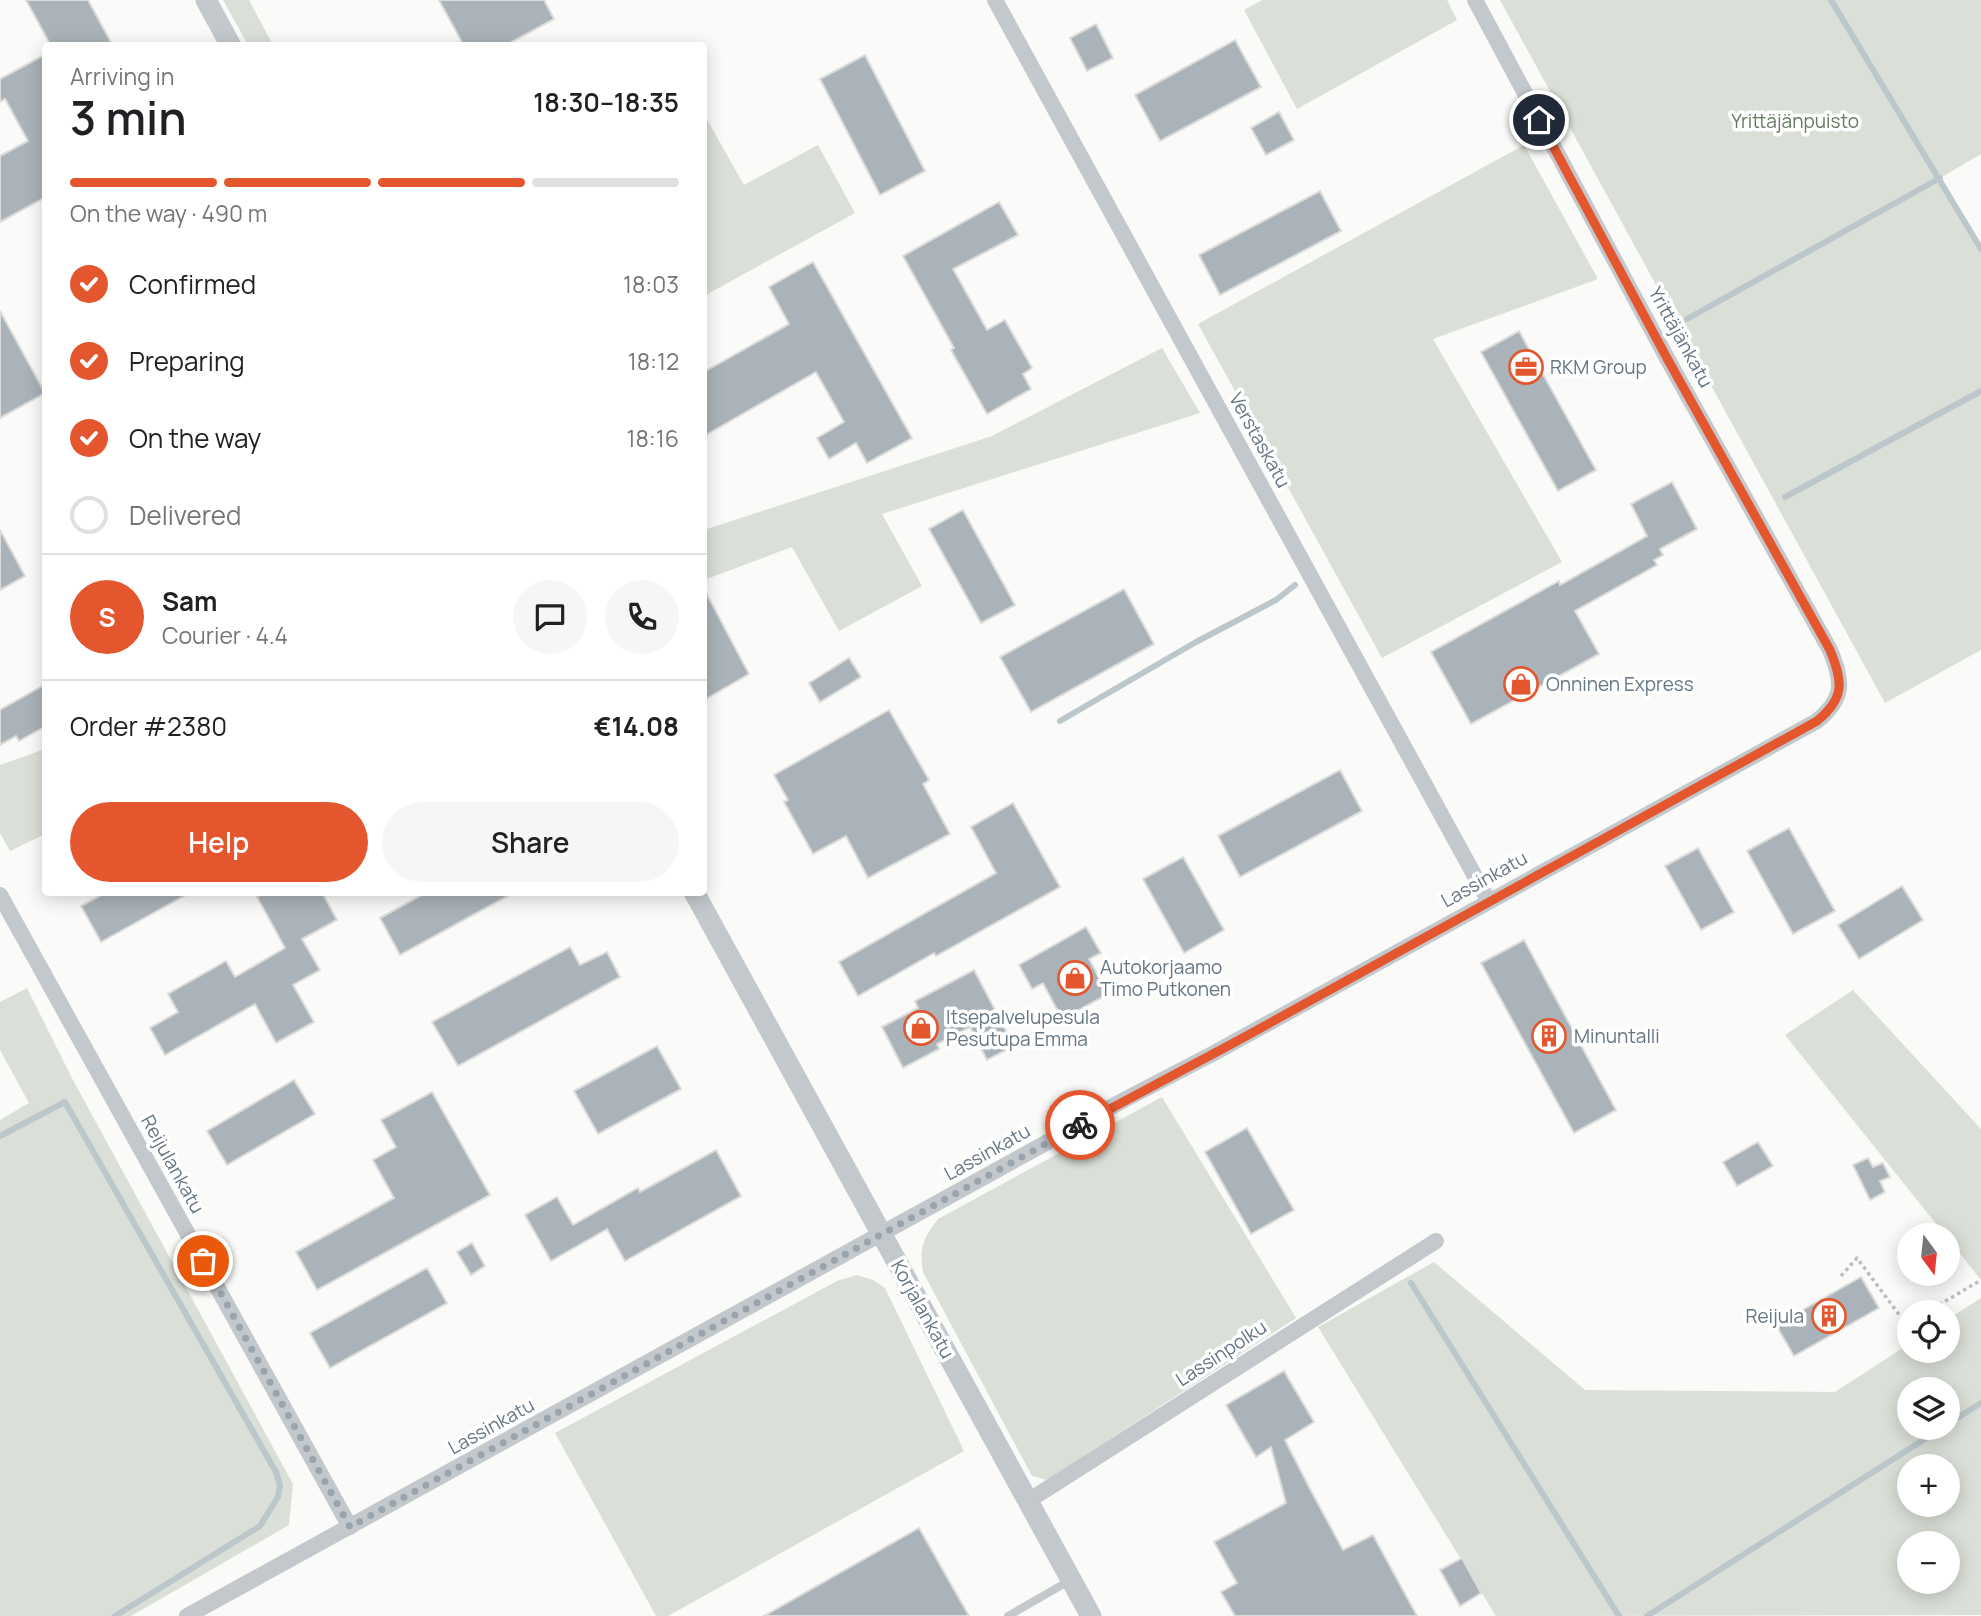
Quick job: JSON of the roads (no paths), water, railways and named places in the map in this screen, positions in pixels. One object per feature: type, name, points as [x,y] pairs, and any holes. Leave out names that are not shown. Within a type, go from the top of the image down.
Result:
[{"type":"street","points":[[206,0],[229,42]]},
{"type":"street","name":"Verstaskatu","points":[[995,0],[1489,900]]},
{"type":"street","name":"Yrittäjänkatu","points":[[1475,0],[1668,360],[1830,650],[1838,668],[1839,697]]},
{"type":"street","name":"Lassinkatu","points":[[187,1616],[1817,721],[1839,697]]},
{"type":"street","name":"Reijulankatu","points":[[0,895],[350,1527]]},
{"type":"street","name":"Korjalankatu","points":[[696,896],[1091,1616]]},
{"type":"street","name":"Lassinpolku","points":[[1028,1501],[1436,1241]]},
{"type":"lane","points":[[1008,1616],[1071,1580]]},
{"type":"waterway","points":[[1831,0],[1981,249]]},
{"type":"waterway","points":[[1687,319],[1940,178]]},
{"type":"waterway","points":[[1785,497],[1981,391]]},
{"type":"waterway","points":[[1060,721],[1196,642],[1276,600],[1295,585]]},
{"type":"waterway","points":[[0,1136],[65,1102],[276,1472],[280,1485],[278,1497],[260,1526],[115,1616]]},
{"type":"waterway","points":[[1411,1283],[1619,1616]]},
{"type":"waterway","points":[[1960,1416],[1981,1403]]},
{"type":"waterway","points":[[1647,1616],[1923,1440]]},
{"type":"place","name":"RKM Group","points":[[1526,367]]},
{"type":"place","name":"Onninen Express","points":[[1521,684]]},
{"type":"place","name":"Autokorjaamo Timo Putkonen","points":[[1075,978]]},
{"type":"place","name":"Itsepalvelupesula Pesutupa Emma","points":[[921,1028]]},
{"type":"place","name":"Minuntalli","points":[[1549,1036]]},
{"type":"place","name":"Reijula","points":[[1829,1316]]},
{"type":"park label","name":"Yrittäjänpuisto","points":[[1795,121]]}]
